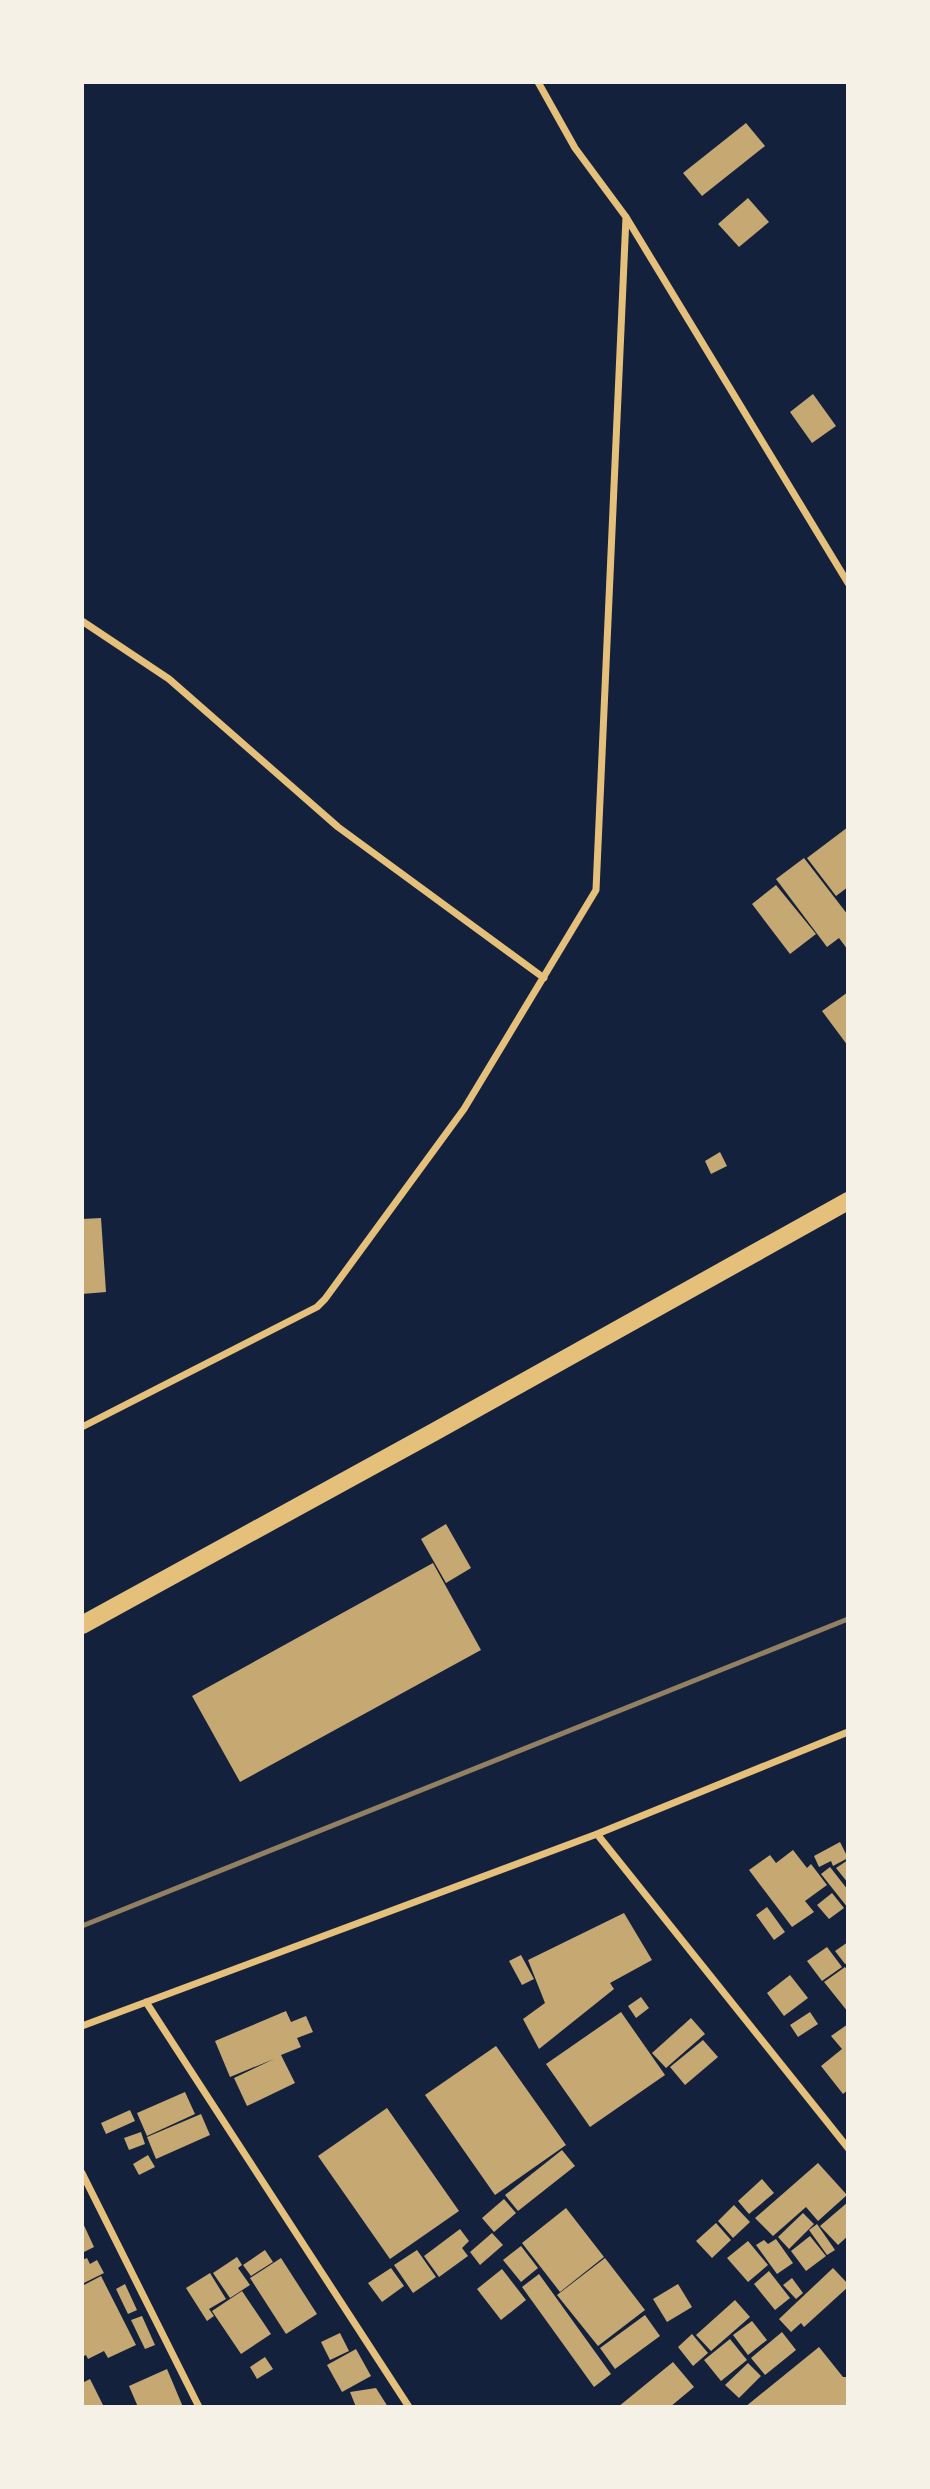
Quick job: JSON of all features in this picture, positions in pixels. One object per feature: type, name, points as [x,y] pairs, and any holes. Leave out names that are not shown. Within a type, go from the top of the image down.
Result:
[{"type":"main road","points":[[82,1625],[848,1201]]},
{"type":"street","points":[[538,82],[575,148],[626,217],[848,583]]},
{"type":"street","points":[[82,1427],[317,1307],[325,1299],[464,1109],[596,890],[626,217]]},
{"type":"street","points":[[82,621],[169,679],[338,827],[544,978]]},
{"type":"street","points":[[82,2026],[597,1834],[848,1732]]},
{"type":"street","points":[[597,1834],[848,2148]]},
{"type":"street","points":[[146,2002],[409,2407]]},
{"type":"street","points":[[82,2173],[199,2407]]},
{"type":"building","points":[[746,123],[765,146],[702,196],[683,173]]},
{"type":"building","points":[[748,198],[769,222],[739,247],[718,224]]},
{"type":"building","points":[[813,394],[836,426],[812,443],[790,412]]},
{"type":"building","points":[[848,827],[848,887],[836,896],[807,858]]},
{"type":"building","points":[[804,858],[848,915],[848,950],[839,938],[827,947],[776,879]]},
{"type":"building","points":[[776,885],[816,934],[790,954],[752,904]]},
{"type":"building","points":[[848,992],[848,1046],[822,1011]]},
{"type":"building","points":[[720,1152],[727,1166],[711,1174],[705,1161]]},
{"type":"building","points":[[101,1218],[106,1292],[82,1294],[82,1219]]},
{"type":"building","points":[[446,1524],[471,1568],[446,1583],[421,1539]]},
{"type":"building","points":[[433,1563],[481,1650],[240,1782],[192,1696]]},
{"type":"building","points":[[840,1842],[848,1858],[833,1866],[831,1861],[819,1867],[814,1856]]},
{"type":"building","points":[[793,1850],[807,1868],[811,1864],[827,1885],[805,1901],[814,1912],[792,1927],[749,1870],[770,1855],[776,1863]]},
{"type":"building","points":[[848,1860],[848,1883],[836,1868]]},
{"type":"building","points":[[830,1867],[848,1890],[848,1908],[821,1874]]},
{"type":"building","points":[[832,1893],[844,1908],[829,1919],[817,1905]]},
{"type":"building","points":[[767,1907],[785,1932],[774,1940],[756,1915]]},
{"type":"building","points":[[624,1913],[652,1960],[610,1983],[614,1989],[539,2049],[523,2019],[545,2003],[528,1960]]},
{"type":"building","points":[[848,1942],[848,1963],[845,1964],[835,1951]]},
{"type":"building","points":[[827,1947],[842,1967],[822,1981],[807,1961]]},
{"type":"building","points":[[521,1955],[534,1979],[522,1985],[509,1961]]},
{"type":"building","points":[[845,1967],[848,1971],[848,2012],[824,1982]]},
{"type":"building","points":[[790,1975],[808,1998],[784,2016],[767,1993]]},
{"type":"building","points":[[641,1997],[649,2008],[636,2018],[628,2006]]},
{"type":"building","points":[[286,2011],[291,2022],[306,2016],[313,2032],[297,2038],[301,2047],[281,2055],[295,2083],[247,2106],[234,2078],[274,2059],[230,2077],[215,2041]]},
{"type":"building","points":[[621,2012],[665,2075],[590,2127],[546,2064]]},
{"type":"building","points":[[810,2012],[818,2024],[798,2037],[790,2025]]},
{"type":"building","points":[[691,2018],[705,2034],[666,2068],[652,2053]]},
{"type":"building","points":[[848,2024],[848,2090],[843,2094],[821,2066],[842,2049],[831,2036]]},
{"type":"building","points":[[703,2040],[718,2057],[685,2085],[670,2067]]},
{"type":"building","points":[[496,2046],[566,2145],[495,2195],[425,2095]]},
{"type":"building","points":[[185,2092],[195,2114],[147,2136],[137,2113]]},
{"type":"building","points":[[387,2108],[459,2211],[390,2259],[318,2156]]},
{"type":"building","points":[[130,2110],[135,2121],[106,2134],[101,2123]]},
{"type":"building","points":[[201,2114],[210,2135],[156,2159],[147,2137]]},
{"type":"building","points":[[141,2132],[145,2144],[129,2150],[124,2138]]},
{"type":"building","points":[[562,2150],[575,2166],[518,2211],[505,2195]]},
{"type":"building","points":[[148,2155],[155,2167],[139,2175],[133,2164]]},
{"type":"building","points":[[818,2163],[847,2195],[818,2221],[806,2207],[773,2236],[755,2218]]},
{"type":"building","points":[[762,2179],[774,2193],[749,2214],[738,2201]]},
{"type":"building","points":[[504,2199],[516,2213],[494,2232],[482,2218]]},
{"type":"building","points":[[848,2202],[848,2236],[838,2245],[820,2226]]},
{"type":"building","points":[[734,2205],[750,2222],[733,2238],[718,2221]]},
{"type":"building","points":[[566,2208],[604,2257],[560,2292],[522,2243]]},
{"type":"building","points":[[803,2213],[814,2224],[789,2249],[778,2237]]},
{"type":"building","points":[[82,2221],[94,2247],[82,2253]]},
{"type":"building","points":[[716,2223],[731,2240],[712,2258],[696,2241]]},
{"type":"building","points":[[817,2224],[835,2250],[827,2255],[809,2230]]},
{"type":"building","points":[[460,2229],[469,2241],[462,2248],[468,2256],[439,2277],[424,2256]]},
{"type":"building","points":[[492,2233],[503,2245],[480,2265],[470,2252]]},
{"type":"building","points":[[810,2236],[826,2256],[806,2271],[791,2251]]},
{"type":"building","points":[[776,2239],[793,2263],[777,2274],[756,2245],[764,2240],[768,2244]]},
{"type":"building","points":[[748,2241],[768,2265],[748,2282],[727,2258]]},
{"type":"building","points":[[521,2246],[538,2268],[521,2282],[503,2260]]},
{"type":"building","points":[[265,2250],[273,2262],[251,2276],[243,2265]]},
{"type":"building","points":[[417,2250],[436,2277],[413,2293],[394,2265]]},
{"type":"building","points":[[237,2257],[242,2265],[238,2268],[250,2285],[230,2298],[213,2273]]},
{"type":"building","points":[[87,2258],[90,2264],[97,2260],[104,2273],[82,2284],[82,2260]]},
{"type":"building","points":[[281,2258],[317,2314],[286,2334],[250,2278]]},
{"type":"building","points":[[605,2258],[645,2310],[598,2346],[557,2295]]},
{"type":"building","points":[[391,2268],[404,2286],[382,2302],[368,2283]]},
{"type":"building","points":[[833,2268],[848,2287],[804,2327],[801,2323],[791,2332],[779,2319]]},
{"type":"building","points":[[502,2269],[526,2300],[501,2320],[477,2289]]},
{"type":"building","points":[[769,2271],[790,2298],[775,2310],[754,2284]]},
{"type":"building","points":[[210,2273],[226,2299],[209,2309],[214,2316],[207,2321],[186,2288]]},
{"type":"building","points":[[539,2274],[611,2374],[594,2387],[522,2287]]},
{"type":"building","points":[[101,2276],[136,2345],[108,2358],[104,2351],[88,2359],[86,2355],[82,2357],[82,2286]]},
{"type":"building","points":[[792,2278],[803,2293],[796,2299],[783,2285]]},
{"type":"building","points":[[125,2284],[137,2310],[128,2314],[116,2289]]},
{"type":"building","points":[[678,2284],[692,2307],[667,2322],[653,2299]]},
{"type":"building","points":[[242,2291],[271,2334],[241,2354],[212,2311]]},
{"type":"building","points":[[735,2300],[750,2317],[711,2351],[696,2335]]},
{"type":"building","points":[[645,2315],[660,2336],[615,2369],[600,2348]]},
{"type":"building","points":[[142,2316],[155,2345],[145,2349],[131,2320]]},
{"type":"building","points":[[752,2321],[767,2340],[748,2355],[733,2335]]},
{"type":"building","points":[[782,2332],[796,2350],[765,2375],[751,2358]]},
{"type":"building","points":[[340,2333],[349,2351],[330,2360],[321,2342]]},
{"type":"building","points":[[692,2334],[708,2353],[693,2366],[678,2347]]},
{"type":"building","points":[[730,2339],[747,2360],[721,2381],[704,2360]]},
{"type":"building","points":[[819,2347],[843,2377],[848,2377],[848,2407],[745,2407]]},
{"type":"building","points":[[356,2349],[371,2376],[342,2392],[327,2365]]},
{"type":"building","points":[[265,2357],[273,2369],[257,2379],[250,2367]]},
{"type":"building","points":[[673,2362],[694,2387],[670,2407],[618,2407]]},
{"type":"building","points":[[748,2363],[761,2376],[739,2398],[725,2385]]},
{"type":"building","points":[[167,2369],[183,2407],[138,2407],[129,2386]]},
{"type":"building","points":[[90,2379],[104,2407],[82,2407],[82,2383]]},
{"type":"building","points":[[376,2388],[388,2407],[356,2407],[350,2392]]},
{"type":"railway","points":[[82,1926],[848,1619]]}]
